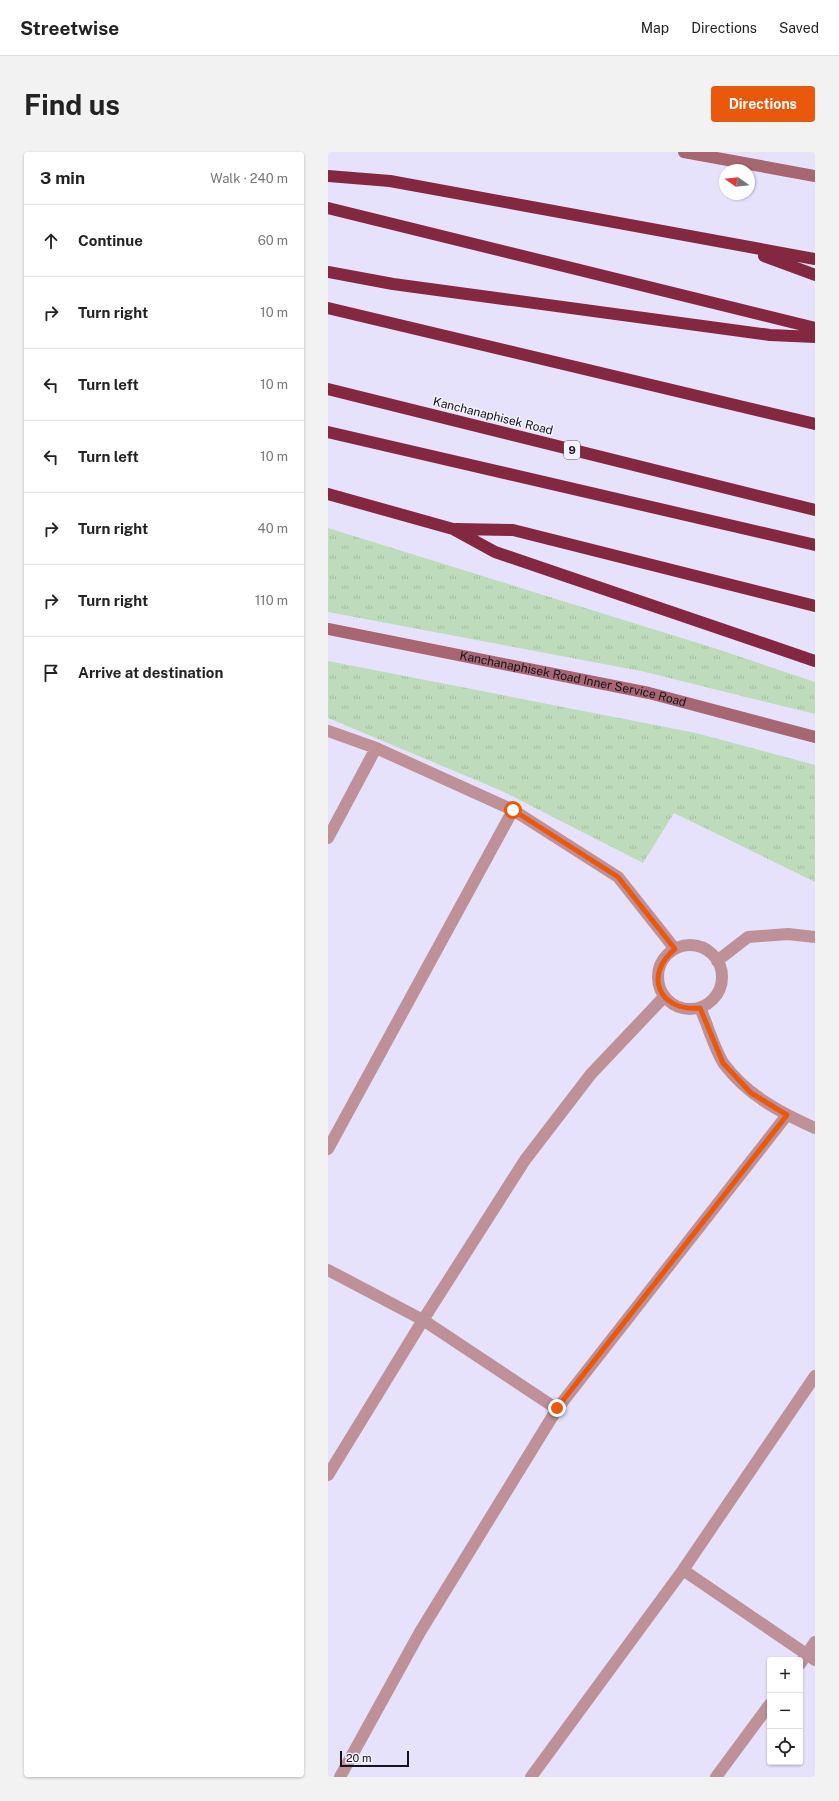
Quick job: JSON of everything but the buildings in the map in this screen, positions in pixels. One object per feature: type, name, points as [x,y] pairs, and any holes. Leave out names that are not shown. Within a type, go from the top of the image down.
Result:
[{"type":"highway","points":[[328,176],[390,181],[815,259]]},
{"type":"highway","points":[[328,208],[815,328]]},
{"type":"highway","points":[[734,245],[815,275]]},
{"type":"highway","points":[[328,272],[393,284],[770,334],[815,337]]},
{"type":"highway","points":[[328,308],[815,424]]},
{"type":"highway","name":"Kanchanaphisek Road","points":[[328,389],[815,510]]},
{"type":"highway","points":[[328,432],[815,545]]},
{"type":"highway","points":[[328,494],[453,529],[495,552],[815,661]]},
{"type":"highway","points":[[453,529],[513,530],[815,606]]},
{"type":"main road","points":[[684,152],[815,176]]},
{"type":"main road","name":"Kanchanaphisek Road Inner Service Road","points":[[328,629],[649,694],[815,737]]},
{"type":"street","points":[[328,731],[376,748],[513,810],[618,877],[675,949]]},
{"type":"street","points":[[328,838],[376,748]]},
{"type":"street","points":[[328,1149],[513,810]]},
{"type":"street","points":[[717,961],[748,937],[788,934],[815,937]]},
{"type":"street","points":[[687,945],[699,946],[710,952],[717,961],[721,975],[720,988],[712,1000],[700,1008],[687,1009],[674,1005],[664,996],[658,984],[658,970],[664,957],[675,949],[687,945]]},
{"type":"street","points":[[328,1475],[423,1320],[525,1160],[591,1074],[664,996]]},
{"type":"street","points":[[700,1008],[723,1063],[751,1093],[787,1115],[815,1128]]},
{"type":"street","points":[[340,1777],[420,1632],[557,1408],[787,1115]]},
{"type":"street","points":[[328,1270],[423,1320],[557,1408]]},
{"type":"street","points":[[530,1777],[683,1570],[815,1376]]},
{"type":"street","points":[[683,1570],[807,1659],[815,1642]]},
{"type":"street","points":[[716,1777],[767,1708]]},
{"type":"green space","points":[[328,528],[714,648],[815,682],[815,714],[641,671],[328,612]]},
{"type":"green space","points":[[328,661],[696,733],[815,765],[815,882],[674,813],[643,863],[502,791],[328,718]]},
{"type":"route","points":[[513,810],[618,877],[675,949],[664,957],[658,970],[658,984],[664,996],[674,1005],[687,1009],[700,1008],[723,1063],[751,1093],[787,1115],[557,1408]]}]
